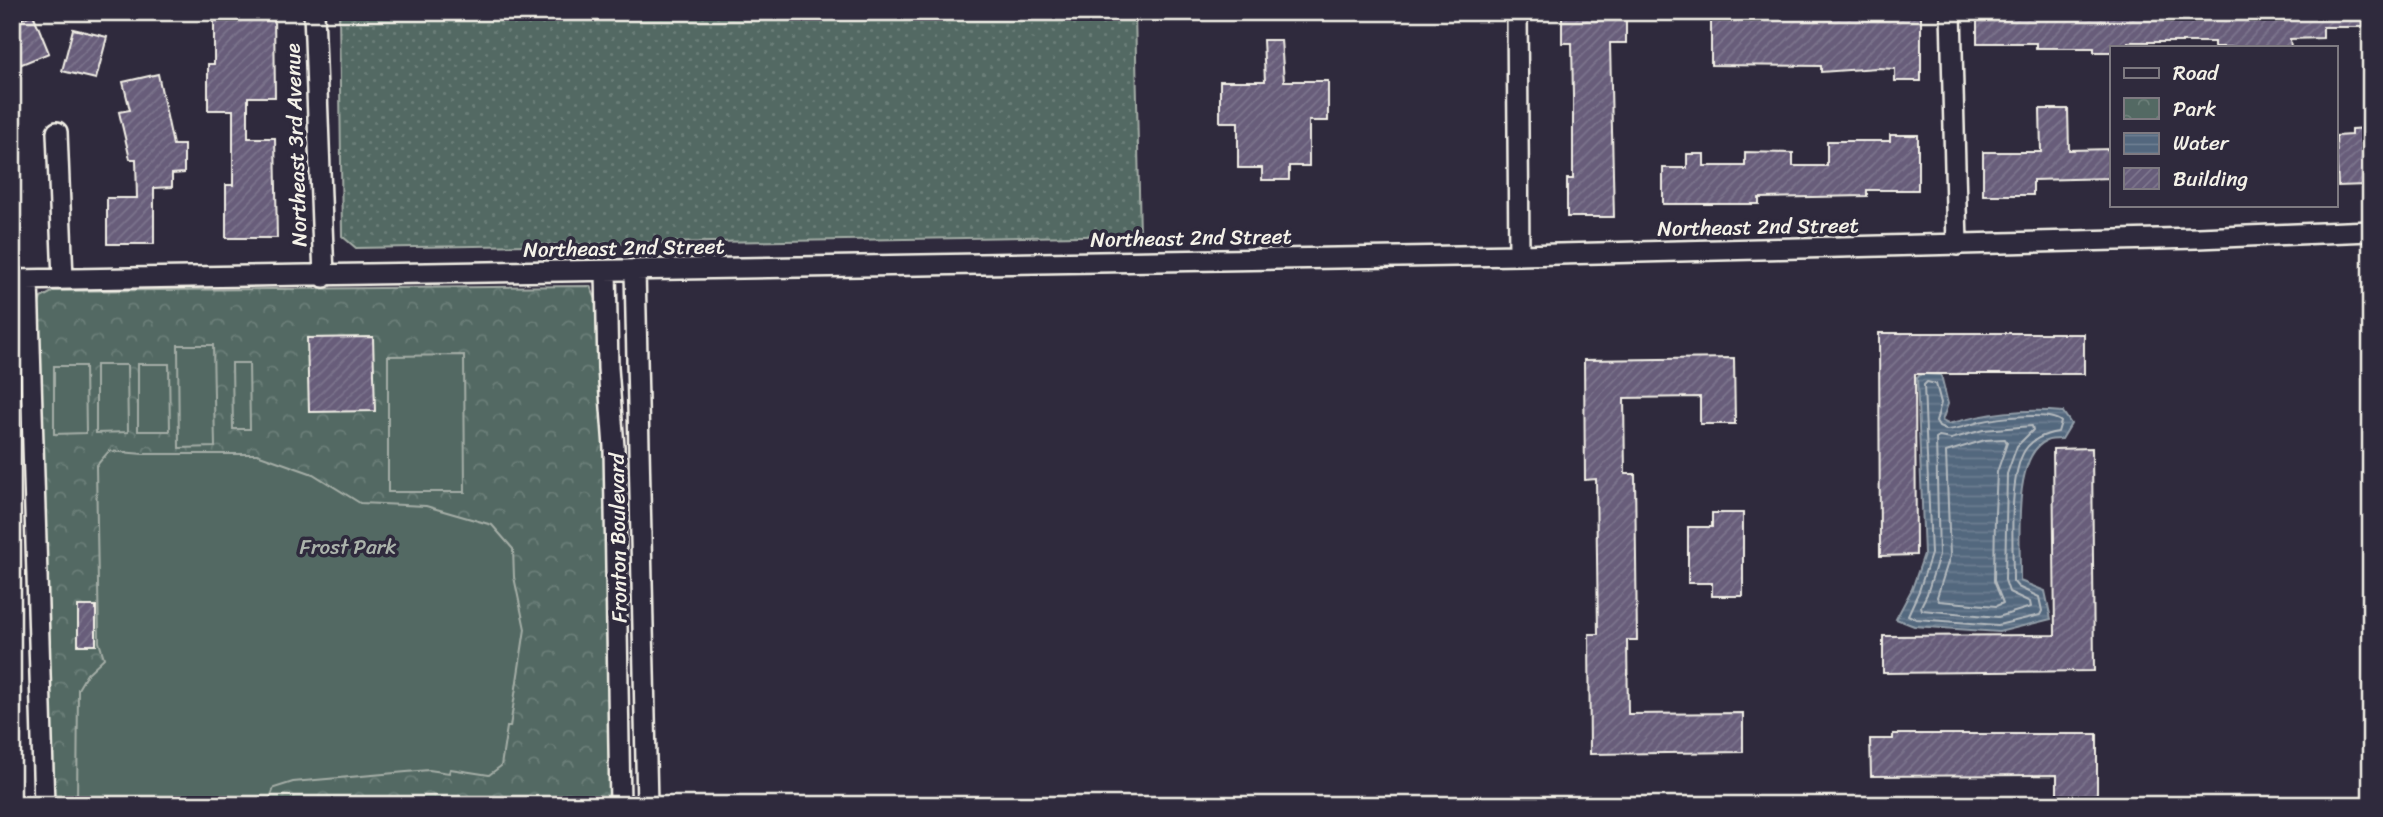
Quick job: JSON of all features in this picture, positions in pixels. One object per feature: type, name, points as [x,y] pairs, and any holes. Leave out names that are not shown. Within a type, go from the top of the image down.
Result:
[{"type":"street","name":"Northeast 3rd Avenue","points":[[314,12],[324,277]]},
{"type":"street","points":[[1517,12],[1519,255]]},
{"type":"street","points":[[1951,12],[1957,244]]},
{"type":"street","points":[[57,132],[63,279]]},
{"type":"street","name":"Northeast 2nd Street","points":[[20,280],[1519,255],[2198,239],[2371,231]]},
{"type":"street","name":"Fronton Boulevard","points":[[635,270],[647,805]]},
{"type":"street","name":"Fronton Boulevard","points":[[606,271],[608,368],[614,447],[620,805]]},
{"type":"street","points":[[20,280],[44,805]]},
{"type":"green space","points":[[339,12],[1135,12],[1140,235],[356,248],[342,236]]},
{"type":"green space","name":"Frost Park","points":[[590,286],[601,310],[611,805],[53,805],[37,311],[41,298],[54,291]]},
{"type":"green space","points":[[178,345],[213,345],[215,447],[179,448]]},
{"type":"green space","points":[[464,355],[465,492],[388,492],[388,356]]},
{"type":"green space","points":[[232,363],[249,363],[250,429],[233,429]]},
{"type":"green space","points":[[138,364],[169,364],[170,431],[138,431]]},
{"type":"green space","points":[[96,365],[127,365],[128,432],[96,433]]},
{"type":"green space","points":[[54,366],[85,366],[86,433],[54,434]]},
{"type":"green space","points":[[109,451],[143,454],[257,454],[313,474],[360,503],[426,506],[492,525],[513,549],[514,577],[525,629],[510,727],[507,727],[501,766],[489,775],[450,769],[449,773],[429,770],[293,782],[274,788],[270,805],[77,805],[78,689],[87,674],[104,658],[99,642],[96,466]]},
{"type":"water","points":[[1921,374],[1941,375],[1948,404],[1942,421],[1948,424],[1991,414],[2033,411],[2063,412],[2071,424],[2062,439],[2046,441],[2035,450],[2027,465],[2020,505],[2020,581],[2045,591],[2051,619],[1999,632],[1914,626],[1896,619],[1912,589],[1924,554],[1917,378]]},
{"type":"building","points":[[221,12],[274,12],[275,97],[248,97],[248,138],[275,138],[277,238],[226,238],[226,185],[233,185],[233,110],[208,110],[208,64],[214,64],[214,20],[221,20]]},
{"type":"building","points":[[1562,12],[1626,12],[1626,43],[1610,43],[1614,217],[1567,217],[1567,179],[1573,179],[1572,43],[1562,43]]},
{"type":"building","points":[[1711,12],[1921,12],[1921,81],[1895,81],[1895,69],[1821,72],[1821,66],[1711,65]]},
{"type":"building","points":[[1977,12],[2362,12],[2362,27],[2323,27],[2323,38],[2290,39],[2291,46],[2214,46],[2214,42],[2128,42],[2128,46],[2110,46],[2110,52],[2094,52],[2094,48],[2036,48],[2036,43],[1977,43]]},
{"type":"building","points":[[33,14],[49,53],[12,68],[12,23]]},
{"type":"building","points":[[73,29],[107,37],[96,79],[62,71]]},
{"type":"building","points":[[1263,40],[1281,40],[1284,81],[1328,81],[1328,121],[1309,121],[1309,166],[1289,166],[1289,180],[1262,180],[1262,168],[1238,168],[1238,122],[1220,122],[1220,81],[1265,81]]},
{"type":"building","points":[[158,74],[173,145],[184,145],[184,173],[172,174],[172,187],[154,188],[154,244],[107,244],[107,198],[137,198],[136,159],[130,159],[119,112],[130,110],[123,82]]},
{"type":"building","points":[[2040,109],[2068,109],[2069,150],[2110,149],[2110,178],[2033,180],[2033,195],[1983,195],[1983,152],[2041,152]]},
{"type":"building","points":[[2371,128],[2371,170],[2365,170],[2366,185],[2338,186],[2338,136],[2351,135],[2351,129]]},
{"type":"building","points":[[1890,135],[1918,135],[1918,190],[1867,190],[1867,196],[1759,198],[1759,204],[1663,204],[1663,168],[1687,168],[1687,154],[1704,154],[1704,166],[1745,166],[1745,152],[1793,153],[1793,166],[1827,166],[1827,141],[1890,141]]},
{"type":"building","points":[[1879,333],[2084,334],[2084,374],[1915,374],[1916,555],[1880,556]]},
{"type":"building","points":[[373,337],[375,411],[309,412],[307,338]]},
{"type":"building","points":[[1734,358],[1735,424],[1700,424],[1700,397],[1624,398],[1625,474],[1635,474],[1637,640],[1627,640],[1628,714],[1743,713],[1743,752],[1590,754],[1589,634],[1598,634],[1596,479],[1585,480],[1584,360]]},
{"type":"building","points":[[2092,448],[2094,671],[1883,673],[1883,636],[2055,635],[2053,449]]},
{"type":"building","points":[[1712,513],[1743,513],[1743,596],[1712,596],[1712,583],[1688,583],[1688,527],[1712,527]]},
{"type":"building","points":[[78,606],[96,606],[96,645],[78,645]]},
{"type":"building","points":[[1893,734],[2097,734],[2097,805],[2057,805],[2057,775],[1871,776],[1870,739],[1893,739]]}]
